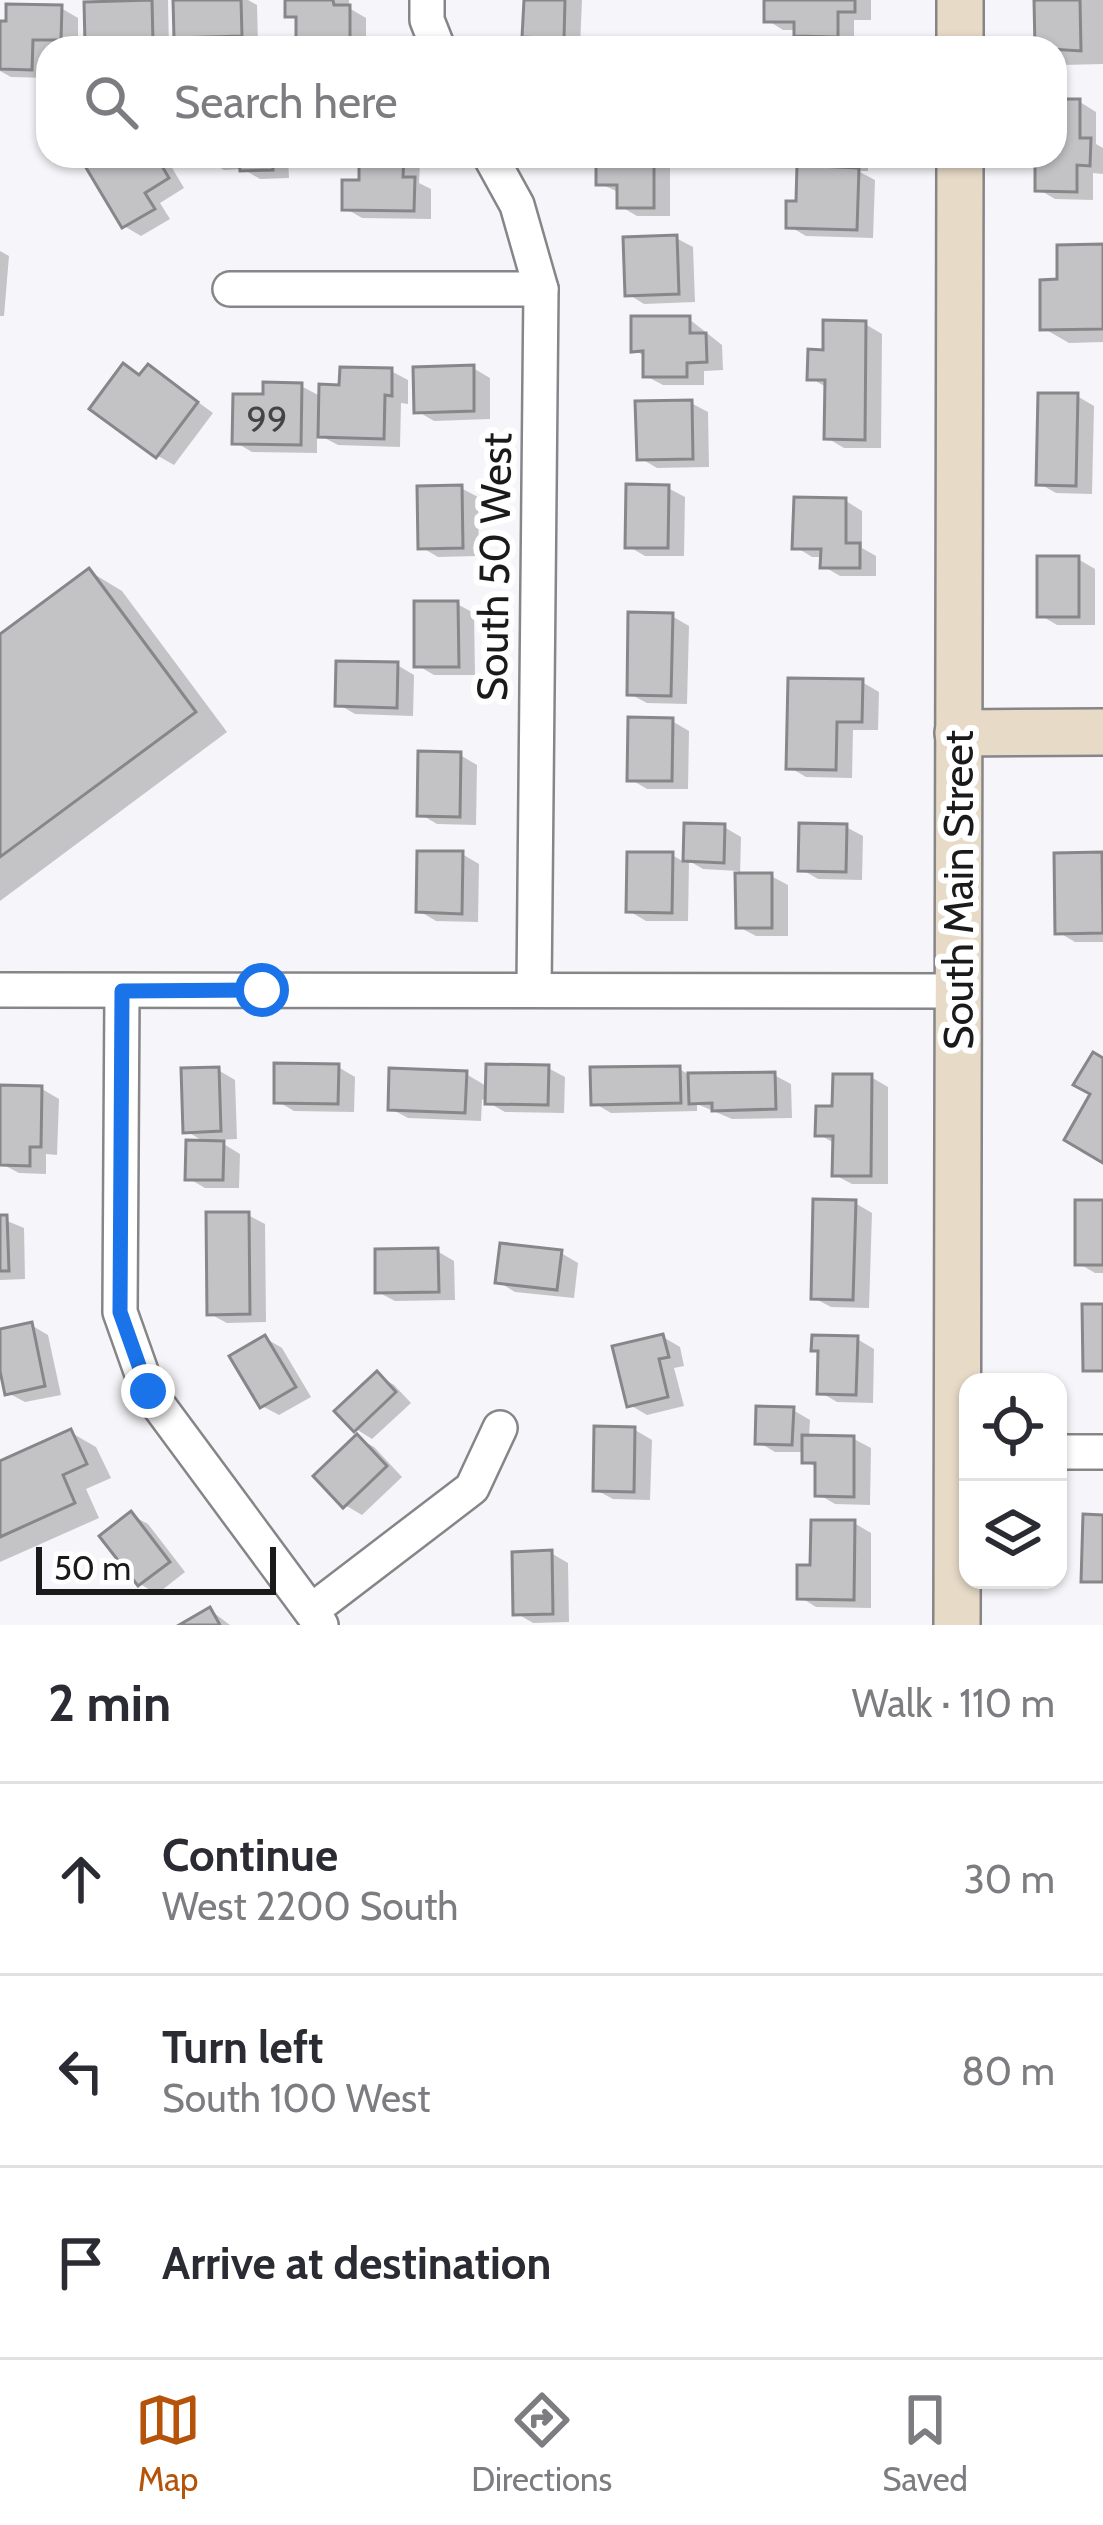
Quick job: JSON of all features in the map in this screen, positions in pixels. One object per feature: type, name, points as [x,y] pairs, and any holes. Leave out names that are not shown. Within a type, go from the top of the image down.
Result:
[{"type":"street","points":[[427,0],[427,20],[434,36]]},
{"type":"street","points":[[960,0],[960,36]]},
{"type":"street","name":"South 50 West","points":[[497,168],[517,205],[541,289],[534,990]]},
{"type":"street","name":"South Main Street","points":[[960,168],[962,1373]]},
{"type":"street","points":[[230,289],[541,289]]},
{"type":"street","points":[[958,733],[1103,732]]},
{"type":"street","points":[[0,990],[958,991]]},
{"type":"street","points":[[122,991],[120,1312],[148,1391],[316,1618],[472,1488],[500,1427]]},
{"type":"street","points":[[1067,1452],[1103,1452]]},
{"type":"street","name":"South Main Street","points":[[957,1625],[962,1481]]},
{"type":"building","points":[[152,0],[153,36],[85,36],[84,2]]},
{"type":"building","points":[[173,0],[241,0],[242,36],[174,36]]},
{"type":"building","points":[[285,0],[333,0],[334,5],[350,5],[350,36],[296,36],[296,17],[285,17]]},
{"type":"building","points":[[524,0],[565,0],[564,36],[522,36]]},
{"type":"building","points":[[764,0],[855,0],[855,12],[838,12],[838,36],[794,36],[794,22],[764,22]]},
{"type":"building","points":[[1034,0],[1080,0],[1081,51],[1067,50],[1067,36],[1035,36]]},
{"type":"building","points":[[6,4],[62,5],[61,36],[36,36],[32,70],[0,69],[0,21],[6,21]]},
{"type":"building","points":[[1067,99],[1080,99],[1080,138],[1091,138],[1090,166],[1077,165],[1077,192],[1035,191],[1035,168],[1067,168]]},
{"type":"building","points":[[86,168],[163,168],[169,178],[145,193],[155,209],[122,228]]},
{"type":"building","points":[[359,168],[403,168],[403,177],[415,177],[414,211],[342,210],[342,180],[359,180]]},
{"type":"building","points":[[596,168],[654,168],[654,208],[617,208],[617,185],[596,185]]},
{"type":"building","points":[[797,168],[859,168],[857,230],[786,228],[786,201],[796,201]]},
{"type":"building","points":[[677,235],[679,294],[625,296],[623,237]]},
{"type":"building","points":[[1103,244],[1103,329],[1040,330],[1040,280],[1057,279],[1057,245]]},
{"type":"building","points":[[631,316],[690,316],[690,333],[706,333],[707,362],[687,363],[687,377],[643,377],[643,351],[631,352]]},
{"type":"building","points":[[823,320],[866,321],[865,440],[824,439],[825,380],[807,380],[808,349],[823,350]]},
{"type":"building","points":[[123,363],[139,375],[148,364],[198,402],[156,458],[89,409]]},
{"type":"building","points":[[474,365],[474,411],[414,413],[413,367]]},
{"type":"building","points":[[340,367],[392,368],[392,396],[385,395],[384,439],[318,437],[319,384],[339,385]]},
{"type":"building","points":[[263,382],[302,383],[301,445],[232,444],[233,394],[263,394]]},
{"type":"building","points":[[1038,393],[1078,393],[1076,486],[1036,485]]},
{"type":"building","points":[[692,400],[693,459],[637,460],[635,401]]},
{"type":"building","points":[[626,484],[669,485],[668,548],[625,548]]},
{"type":"building","points":[[462,485],[463,548],[418,549],[417,486]]},
{"type":"building","points":[[794,497],[846,498],[846,543],[860,543],[860,568],[820,568],[821,549],[792,549]]},
{"type":"building","points":[[1037,556],[1079,556],[1079,617],[1037,617]]},
{"type":"building","points":[[89,568],[196,712],[0,857],[0,634]]},
{"type":"building","points":[[414,601],[458,601],[459,667],[414,667]]},
{"type":"building","points":[[628,612],[673,613],[671,696],[627,695]]},
{"type":"building","points":[[336,661],[398,662],[397,708],[335,706]]},
{"type":"building","points":[[788,678],[863,679],[862,722],[837,722],[836,770],[786,769]]},
{"type":"building","points":[[628,717],[673,718],[672,781],[627,781]]},
{"type":"building","points":[[418,751],[461,752],[460,817],[417,816]]},
{"type":"building","points":[[684,823],[725,824],[724,863],[683,861]]},
{"type":"building","points":[[799,823],[847,824],[846,872],[798,871]]},
{"type":"building","points":[[417,851],[463,851],[462,914],[416,912]]},
{"type":"building","points":[[627,852],[673,852],[672,913],[626,912]]},
{"type":"building","points":[[1102,852],[1103,933],[1055,934],[1054,853]]},
{"type":"building","points":[[735,873],[772,873],[772,928],[736,928]]},
{"type":"building","points":[[1093,1052],[1103,1058],[1103,1163],[1064,1140],[1090,1094],[1073,1085]]},
{"type":"building","points":[[274,1063],[339,1064],[338,1104],[274,1103]]},
{"type":"building","points":[[486,1064],[549,1065],[548,1105],[485,1104]]},
{"type":"building","points":[[680,1066],[681,1103],[591,1105],[590,1067]]},
{"type":"building","points":[[219,1067],[221,1131],[183,1133],[181,1068]]},
{"type":"building","points":[[389,1068],[467,1071],[465,1113],[388,1110]]},
{"type":"building","points":[[775,1072],[776,1109],[712,1111],[712,1103],[689,1104],[688,1073]]},
{"type":"building","points":[[833,1074],[872,1074],[871,1176],[832,1176],[833,1136],[815,1136],[816,1106],[832,1106]]},
{"type":"building","points":[[0,1085],[42,1086],[41,1147],[30,1147],[30,1166],[0,1165]]},
{"type":"building","points":[[186,1140],[224,1141],[223,1180],[185,1180]]},
{"type":"building","points":[[813,1199],[856,1200],[853,1300],[811,1299]]},
{"type":"building","points":[[1075,1200],[1103,1200],[1103,1265],[1075,1265]]},
{"type":"building","points":[[206,1212],[249,1212],[250,1314],[207,1315]]},
{"type":"building","points":[[0,1215],[7,1215],[9,1271],[0,1271]]},
{"type":"building","points":[[500,1243],[562,1250],[557,1290],[495,1283]]},
{"type":"building","points":[[438,1248],[439,1292],[375,1293],[375,1249]]},
{"type":"building","points":[[1082,1304],[1103,1304],[1103,1371],[1083,1371]]},
{"type":"building","points":[[32,1322],[45,1386],[5,1395],[0,1329]]},
{"type":"building","points":[[663,1334],[669,1357],[659,1359],[668,1397],[627,1407],[612,1346]]},
{"type":"building","points":[[265,1335],[296,1387],[260,1408],[229,1356]]},
{"type":"building","points":[[812,1335],[858,1336],[856,1395],[817,1394],[818,1351],[811,1351]]},
{"type":"building","points":[[377,1371],[396,1392],[354,1432],[334,1411]]},
{"type":"building","points":[[756,1406],[794,1407],[792,1445],[755,1444]]},
{"type":"building","points":[[594,1426],[635,1427],[634,1492],[593,1491]]},
{"type":"building","points":[[71,1429],[87,1464],[63,1475],[75,1503],[0,1537],[0,1461]]},
{"type":"building","points":[[357,1434],[387,1466],[343,1508],[313,1476]]},
{"type":"building","points":[[802,1435],[854,1436],[854,1497],[815,1496],[815,1463],[802,1463]]},
{"type":"building","points":[[131,1511],[170,1562],[138,1586],[99,1536]]},
{"type":"building","points":[[1083,1514],[1103,1515],[1103,1582],[1081,1582]]},
{"type":"building","points":[[811,1520],[855,1520],[854,1600],[797,1599],[797,1565],[810,1565]]},
{"type":"building","points":[[552,1550],[553,1614],[513,1615],[512,1552]]},
{"type":"building","points":[[210,1607],[220,1625],[179,1625]]},
{"type":"route","points":[[148,1391],[120,1312],[122,991],[262,990]]}]
